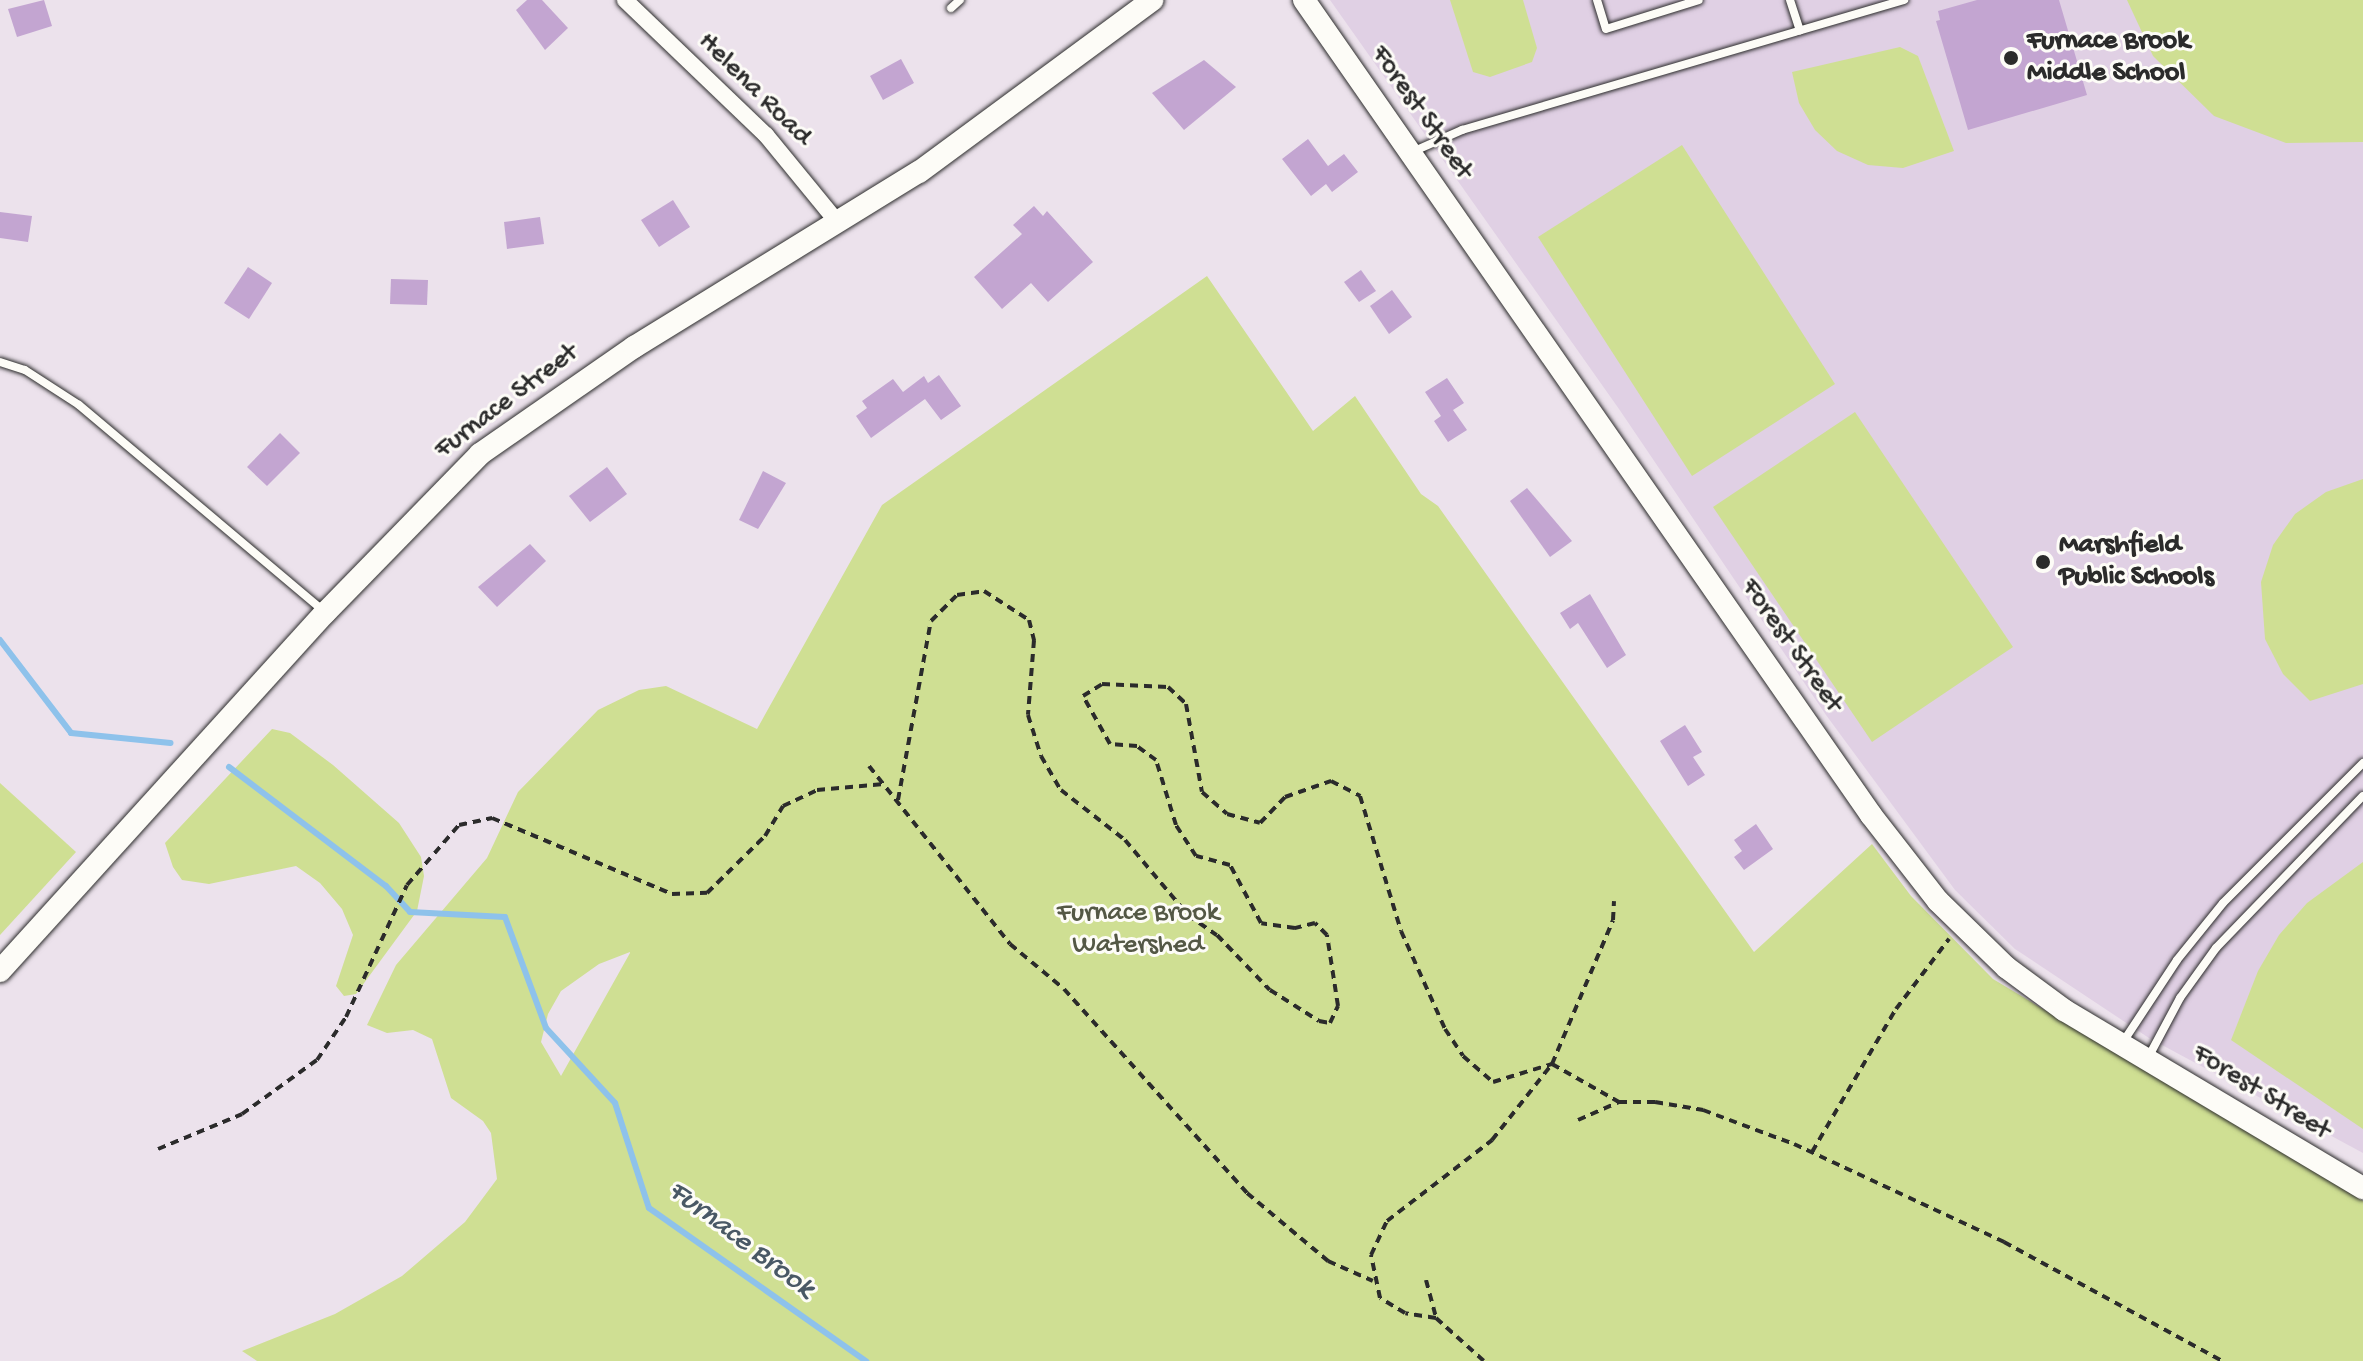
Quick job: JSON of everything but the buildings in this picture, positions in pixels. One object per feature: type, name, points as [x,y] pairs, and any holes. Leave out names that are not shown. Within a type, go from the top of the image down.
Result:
[{"type":"street","name":"Helena Road","points":[[625,0],[766,135],[838,223]]},
{"type":"street","name":"Furnace Street","points":[[0,971],[325,613],[452,480],[509,432],[667,325],[838,223],[958,144],[1152,0]]},
{"type":"street","name":"Forest Street","points":[[1304,0],[1871,815],[1960,924],[2032,988],[2148,1057],[2212,1101],[2363,1188]]},
{"type":"lane","points":[[951,8],[960,0]]},
{"type":"lane","points":[[1597,0],[1606,29],[1699,0]]},
{"type":"lane","points":[[1790,0],[1800,30]]},
{"type":"lane","points":[[1412,152],[1462,130],[1904,0]]},
{"type":"lane","points":[[0,362],[25,370],[79,405],[325,613]]},
{"type":"lane","points":[[2123,1042],[2177,960],[2223,903],[2363,763]]},
{"type":"lane","points":[[2148,1057],[2180,998],[2216,948],[2363,796]]},
{"type":"path","points":[[898,800],[931,621],[957,595],[984,591],[1029,620],[1034,640],[1028,715],[1041,756],[1061,790],[1125,840],[1188,915],[1217,935],[1270,990],[1319,1021],[1330,1023],[1338,1006],[1327,935],[1315,923],[1295,928],[1261,923],[1230,865],[1196,856],[1176,825],[1156,760],[1137,746],[1110,744],[1083,696],[1102,684],[1168,687],[1186,704],[1202,792],[1227,814],[1260,823],[1285,797],[1331,781],[1360,796],[1401,931],[1463,1056],[1493,1082],[1552,1064],[1619,1102],[1703,1110],[1812,1152],[2004,1242],[2222,1361]]},
{"type":"path","points":[[869,766],[898,800],[923,839],[1010,944],[1064,989],[1247,1193],[1328,1261],[1373,1281]]},
{"type":"path","points":[[158,1149],[242,1114],[317,1060],[346,1017],[407,885],[459,825],[492,818],[672,894],[707,893],[765,836],[783,806],[817,790],[884,784]]},
{"type":"path","points":[[1484,1361],[1436,1318],[1405,1313],[1380,1298],[1373,1281],[1372,1245],[1387,1221],[1492,1140],[1552,1064],[1613,920],[1614,901]]},
{"type":"path","points":[[1812,1152],[1896,1009],[1960,924]]},
{"type":"path","points":[[1578,1120],[1619,1102]]},
{"type":"path","points":[[1426,1280],[1436,1318]]},
{"type":"shaded area","name":"Marshfield Public Schools","points":[[1330,0],[2363,0],[2363,1153],[2149,1038],[2015,949],[1955,890],[1826,715],[1619,409]]},
{"type":"green space","points":[[1450,0],[1523,0],[1537,48],[1532,62],[1490,77],[1473,72]]},
{"type":"green space","points":[[2127,0],[2363,0],[2363,142],[2286,143],[2214,116],[2153,56]]},
{"type":"green space","points":[[1900,47],[1918,56],[1954,151],[1903,168],[1868,165],[1837,151],[1815,130],[1799,103],[1792,72]]},
{"type":"green space","points":[[1682,145],[1835,384],[1692,476],[1538,237]]},
{"type":"green space","name":"Furnace Brook Watershed","points":[[1207,276],[1313,431],[1355,396],[1421,494],[1438,506],[1754,952],[1872,844],[1911,896],[1993,979],[2363,1201],[2363,1361],[257,1361],[242,1351],[335,1314],[402,1276],[465,1222],[497,1179],[491,1133],[483,1121],[451,1098],[432,1039],[413,1030],[387,1033],[367,1025],[396,965],[487,858],[518,792],[598,710],[639,690],[666,686],[757,729],[882,505]],"holes":[[[630,952],[561,1076],[541,1042],[548,1014],[561,991],[599,964]]]},
{"type":"green space","points":[[1855,412],[2013,647],[1872,742],[1713,507]]},
{"type":"green space","points":[[2363,479],[2363,684],[2310,701],[2283,674],[2265,639],[2261,582],[2273,545],[2295,514],[2326,492]]},
{"type":"green space","points":[[272,729],[290,733],[333,765],[399,823],[421,857],[424,876],[417,911],[356,994],[344,996],[336,986],[353,935],[342,909],[320,883],[296,866],[209,884],[182,880],[173,867],[165,843]]},
{"type":"green space","points":[[0,783],[76,852],[0,935]]},
{"type":"green space","points":[[2363,862],[2363,1129],[2231,1040],[2258,971],[2279,935],[2307,903]]},
{"type":"waterway","name":"Furnace Brook","points":[[0,640],[71,733],[171,743]]},
{"type":"waterway","name":"Furnace Brook","points":[[229,767],[386,886],[410,912],[505,917],[546,1028],[615,1103],[649,1208],[866,1361]]},
{"type":"place","name":"Furnace Brook Middle School","points":[[2011,58]]},
{"type":"place","name":"Marshfield Public Schools","points":[[2043,562]]}]
